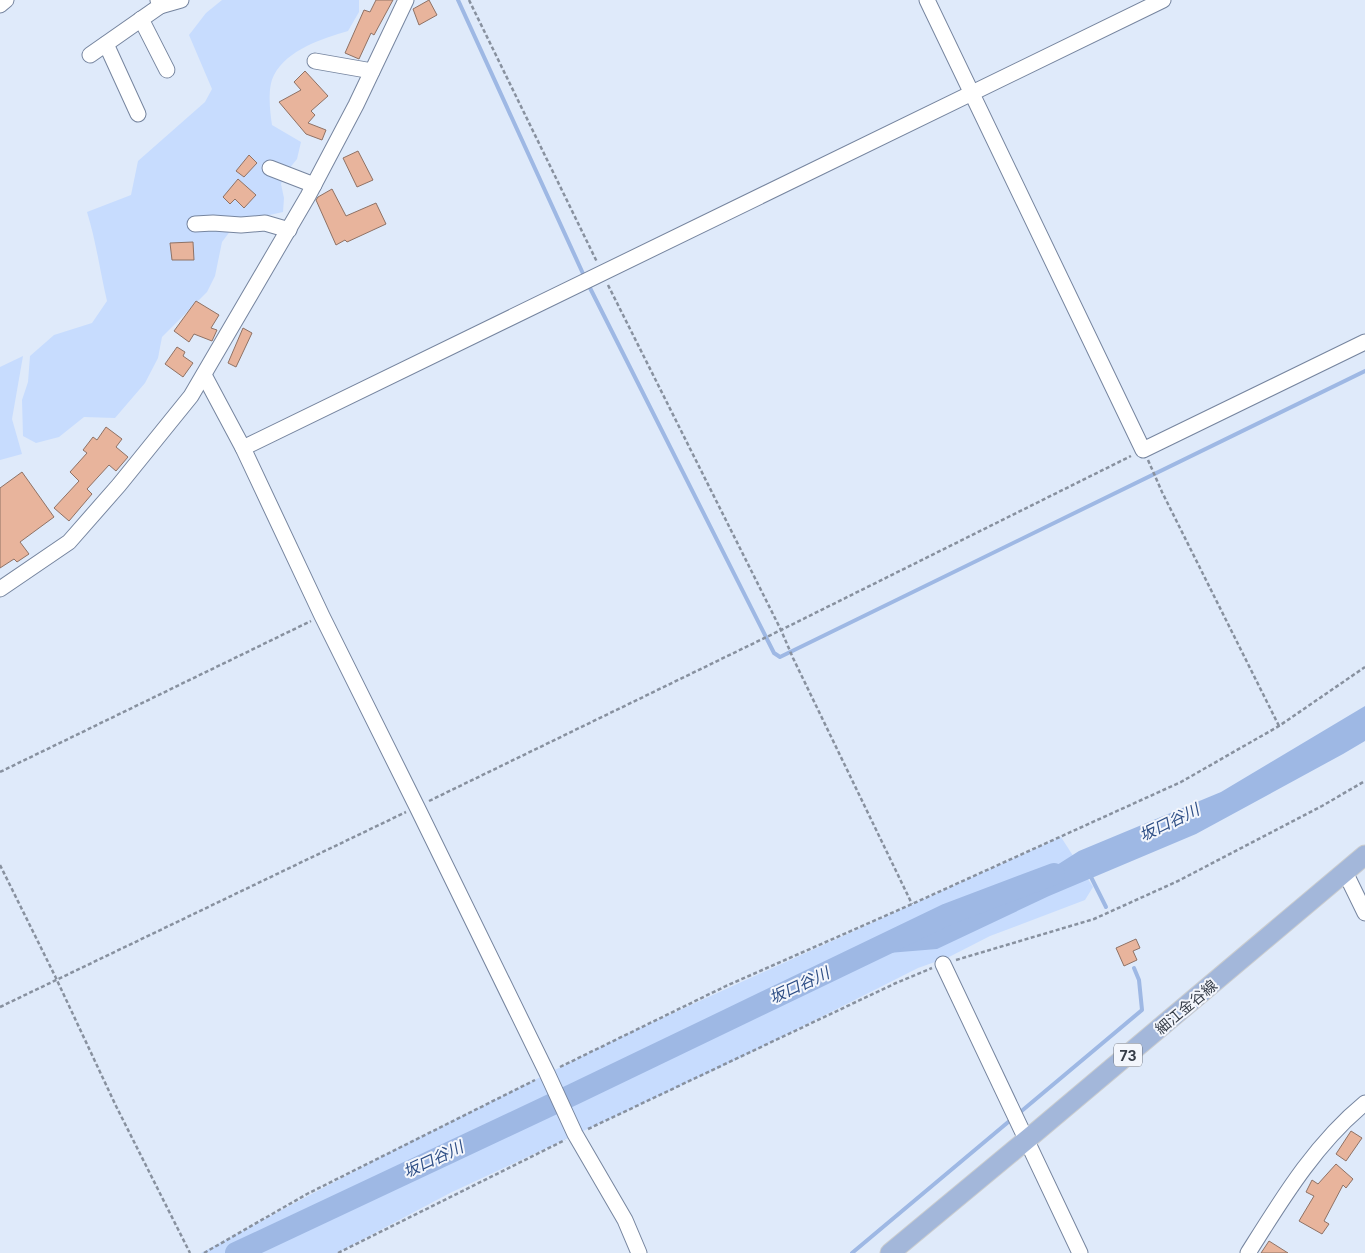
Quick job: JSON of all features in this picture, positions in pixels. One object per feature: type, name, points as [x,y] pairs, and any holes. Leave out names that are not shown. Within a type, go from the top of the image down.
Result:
[{"type":"main road","name":"細江金谷線","points":[[890,1253],[1365,855]]},
{"type":"street","points":[[0,5],[6,0]]},
{"type":"street","points":[[90,55],[141,19],[159,3],[181,0]]},
{"type":"street","points":[[0,589],[69,542],[119,485],[191,396],[314,185],[406,0]]},
{"type":"street","points":[[927,0],[1143,450],[1365,342]]},
{"type":"street","points":[[243,448],[1163,0]]},
{"type":"street","points":[[141,19],[167,70]]},
{"type":"street","points":[[106,44],[138,114]]},
{"type":"street","points":[[315,61],[372,70]]},
{"type":"street","points":[[270,168],[314,185]]},
{"type":"street","points":[[195,224],[213,222],[241,225],[265,223],[289,230]]},
{"type":"street","points":[[204,376],[243,448],[322,616],[417,806],[575,1134],[625,1220],[639,1253]]},
{"type":"street","points":[[1345,872],[1365,913]]},
{"type":"street","points":[[943,964],[1080,1253]]},
{"type":"street","points":[[1248,1253],[1304,1166],[1352,1114],[1365,1103]]},
{"type":"path","points":[[469,0],[598,275],[781,630],[792,658],[912,904]]},
{"type":"path","points":[[752,644],[1143,450]]},
{"type":"path","points":[[1150,466],[1279,726]]},
{"type":"path","points":[[0,772],[322,616]]},
{"type":"path","points":[[204,1253],[307,1194],[547,1073],[726,986],[1181,782],[1279,726],[1365,667]]},
{"type":"path","points":[[338,1253],[575,1134],[896,983],[943,964],[1094,919],[1178,881],[1322,806],[1365,781]]},
{"type":"path","points":[[0,864],[116,1106],[190,1253]]},
{"type":"path","points":[[0,1007],[57,980]]},
{"type":"shaded area","points":[[222,0],[359,0],[359,12],[348,31],[306,46],[280,66],[272,80],[270,86],[270,113],[272,125],[301,142],[297,159],[285,174],[281,184],[284,198],[283,212],[240,218],[222,242],[215,276],[207,292],[162,337],[158,358],[145,383],[115,418],[84,417],[59,437],[36,443],[23,436],[22,400],[28,382],[30,356],[54,335],[92,323],[107,301],[87,212],[131,195],[138,161],[205,102],[212,89],[189,35],[206,13]]},
{"type":"shaded area","points":[[23,356],[12,419],[22,454],[0,460],[0,367]]},
{"type":"shaded area","points":[[1061,837],[1093,887],[1085,900],[990,936],[949,957],[918,968],[736,1060],[450,1193],[337,1253],[201,1253],[396,1149],[629,1033]]},
{"type":"water","points":[[1365,706],[1365,741],[1196,834],[1049,896],[937,949],[864,955],[917,929],[986,910],[1079,851],[1221,792]]},
{"type":"building","points":[[376,0],[393,0],[374,35],[371,33],[359,59],[345,53],[364,10],[370,12]]},
{"type":"building","points":[[429,0],[437,15],[419,25],[413,9]]},
{"type":"building","points":[[305,71],[328,96],[311,111],[315,115],[308,123],[326,130],[322,140],[306,134],[279,102],[301,90],[294,82]]},
{"type":"building","points":[[358,151],[373,180],[357,187],[343,158]]},
{"type":"building","points":[[249,155],[257,163],[244,177],[236,171]]},
{"type":"building","points":[[238,179],[256,195],[244,208],[235,199],[230,204],[223,197]]},
{"type":"building","points":[[332,189],[346,216],[376,203],[386,224],[336,245],[316,200]]},
{"type":"building","points":[[193,242],[194,260],[172,260],[170,243]]},
{"type":"building","points":[[196,301],[219,315],[211,328],[217,330],[212,341],[194,334],[189,342],[174,331]]},
{"type":"building","points":[[243,328],[252,333],[236,367],[228,363]]},
{"type":"building","points":[[177,347],[185,352],[183,356],[193,363],[183,377],[165,364]]},
{"type":"building","points":[[106,427],[122,439],[116,447],[128,457],[116,471],[109,465],[87,489],[92,494],[69,521],[54,508],[79,481],[70,472],[87,453],[83,450],[93,437],[97,440]]},
{"type":"building","points":[[22,472],[54,517],[20,542],[29,554],[17,562],[14,559],[0,568],[0,488]]},
{"type":"building","points":[[1136,939],[1140,948],[1133,951],[1137,960],[1124,966],[1116,948]]},
{"type":"building","points":[[1351,1131],[1362,1138],[1346,1161],[1336,1154]]},
{"type":"building","points":[[1336,1164],[1353,1179],[1346,1188],[1343,1185],[1324,1221],[1329,1224],[1322,1234],[1299,1221],[1314,1196],[1306,1192],[1312,1180],[1318,1184]]},
{"type":"building","points":[[1269,1241],[1288,1253],[1261,1253]]},
{"type":"waterway","points":[[458,0],[585,278]]},
{"type":"waterway","points":[[588,284],[774,653],[780,657],[1365,371]]},
{"type":"waterway","name":"坂口谷川","points":[[236,1253],[574,1094],[948,914],[1054,874]]},
{"type":"waterway","points":[[1090,875],[1106,907]]},
{"type":"waterway","points":[[1018,1114],[1142,1010],[1139,980],[1134,968]]},
{"type":"waterway","points":[[852,1253],[1013,1118]]}]
